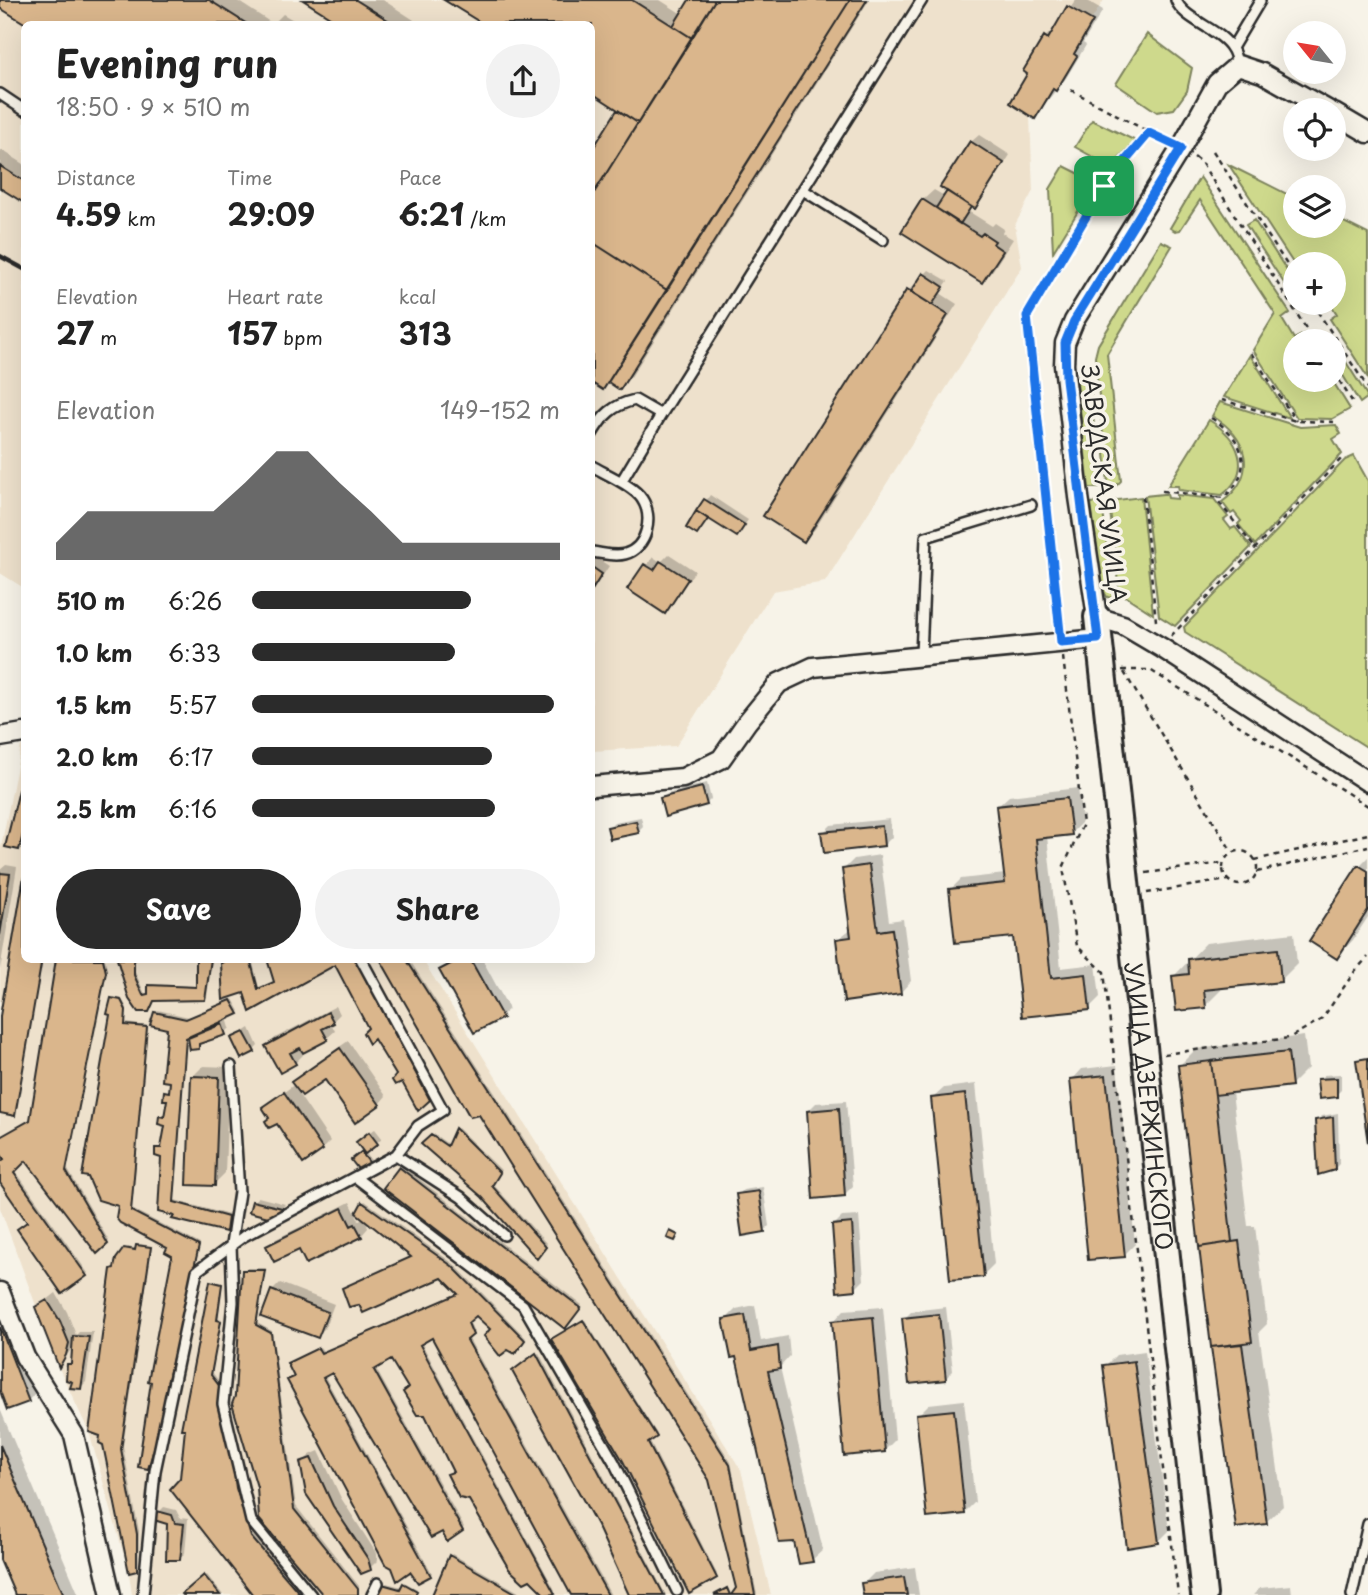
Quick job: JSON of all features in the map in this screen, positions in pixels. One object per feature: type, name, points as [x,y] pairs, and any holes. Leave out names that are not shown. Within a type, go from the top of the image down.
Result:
[{"type":"street","points":[[1238,65],[1262,73],[1307,98]]},
{"type":"street","name":"ЗАВОДСКАЯ УЛИЦА","points":[[1238,65],[1217,83],[1181,148],[1074,321],[1065,343],[1064,365],[1097,628],[1123,625],[1163,648],[1368,782]]},
{"type":"street","points":[[1346,120],[1368,133]]},
{"type":"street","points":[[595,786],[683,778],[721,759],[779,683],[813,667],[1061,642],[1097,628]]},
{"type":"street","name":"УЛИЦА ДЗЕРЖИНСКОГО","points":[[1097,628],[1204,1595]]},
{"type":"street","points":[[0,737],[21,734]]},
{"type":"street","points":[[0,1292],[25,1357],[74,1434],[111,1595]]},
{"type":"lane","points":[[621,482],[922,0]]},
{"type":"lane","points":[[1176,0],[1178,7],[1232,47],[1238,65]]},
{"type":"lane","points":[[1232,47],[1260,1]]},
{"type":"lane","points":[[0,94],[21,108]]},
{"type":"lane","points":[[803,190],[883,240]]},
{"type":"lane","points":[[595,429],[603,415],[619,404],[635,400],[661,415]]},
{"type":"lane","points":[[595,468],[642,497],[649,522],[643,539],[634,550],[624,554],[595,552]]},
{"type":"lane","points":[[921,655],[926,537],[1031,505]]},
{"type":"lane","points":[[143,1595],[155,1471],[197,1271],[244,1236],[396,1155],[418,1126],[443,1110],[363,963]]},
{"type":"lane","points":[[231,1066],[239,1192],[231,1245],[233,1302],[223,1404],[251,1521],[311,1595]]},
{"type":"lane","points":[[396,1155],[461,1197],[504,1235]]},
{"type":"lane","points":[[355,1177],[523,1306],[614,1462],[677,1591]]},
{"type":"lane","points":[[1352,1595],[1368,1524]]},
{"type":"lane","points":[[372,1595],[378,1583]]},
{"type":"path","points":[[1071,90],[1181,148],[1201,162],[1306,329]]},
{"type":"path","points":[[1149,133],[1104,186],[1027,316],[1083,824],[1063,868],[1077,946],[1104,972],[1178,1595]]},
{"type":"path","points":[[1213,151],[1283,259]]},
{"type":"path","points":[[1320,315],[1368,388]]},
{"type":"path","points":[[1251,353],[1296,421]]},
{"type":"path","points":[[1346,391],[1355,406]]},
{"type":"path","points":[[1222,400],[1296,421],[1334,422]]},
{"type":"path","points":[[1162,491],[1223,498],[1233,489],[1241,474],[1242,451],[1234,435],[1210,418]]},
{"type":"path","points":[[1163,648],[1174,632],[1343,457]]},
{"type":"path","points":[[1143,497],[1156,621]]},
{"type":"path","points":[[1215,497],[1255,548]]},
{"type":"path","points":[[1123,670],[1232,852]]},
{"type":"path","points":[[1116,671],[1150,670],[1368,806]]},
{"type":"path","points":[[1255,860],[1368,834]]},
{"type":"path","points":[[1257,872],[1368,846]]},
{"type":"path","points":[[1241,850],[1250,853],[1255,860],[1257,872],[1252,880],[1244,885],[1235,885],[1227,880],[1222,872],[1223,863],[1232,852],[1241,850]]},
{"type":"path","points":[[1145,873],[1223,863]]},
{"type":"path","points":[[1148,893],[1227,880]]},
{"type":"path","points":[[1154,1055],[1290,1038],[1322,1019],[1368,957]]},
{"type":"shaded area","points":[[0,0],[1104,0],[1030,117],[1033,191],[1015,225],[1022,267],[825,582],[773,591],[676,746],[595,751],[595,21],[21,21],[21,586],[0,573]]},
{"type":"shaded area","points":[[21,746],[21,963],[424,963],[741,1470],[771,1595],[132,1595],[129,1573],[89,1432],[59,1368],[0,1208],[0,852]]},
{"type":"green space","points":[[1147,34],[1192,68],[1187,91],[1174,109],[1157,112],[1116,84]]},
{"type":"green space","points":[[1092,120],[1136,141],[1111,167],[1075,147]]},
{"type":"green space","points":[[1229,165],[1283,192],[1283,238],[1346,238],[1346,223],[1368,234],[1368,378],[1346,344],[1346,329],[1336,329],[1330,319],[1336,315],[1346,315],[1346,252],[1286,252]]},
{"type":"green space","points":[[1064,166],[1096,182],[1053,252],[1050,189]]},
{"type":"green space","points":[[1200,177],[1283,302],[1283,315],[1287,315],[1282,319],[1288,329],[1283,329],[1283,392],[1339,392],[1350,409],[1332,419],[1297,418],[1253,350],[1275,314],[1200,200],[1180,230],[1170,228]]},
{"type":"green space","points":[[1254,220],[1283,265],[1283,282],[1246,225]]},
{"type":"green space","points":[[1161,241],[1172,246],[1107,354],[1121,481],[1115,487],[1108,483],[1095,357],[1098,345]]},
{"type":"green space","points":[[1250,355],[1290,418],[1224,397]]},
{"type":"green space","points":[[1346,362],[1368,397],[1360,403],[1346,380]]},
{"type":"green space","points":[[1085,368],[1089,374],[1100,488],[1089,488],[1077,383],[1080,372]]},
{"type":"green space","points":[[1220,402],[1300,427],[1336,425],[1341,434],[1333,439],[1342,454],[1255,545],[1238,524],[1241,521],[1234,512],[1231,514],[1222,502],[1234,491],[1245,468],[1241,445],[1224,424],[1212,416]]},
{"type":"green space","points":[[1209,420],[1228,436],[1239,455],[1238,475],[1232,485],[1222,495],[1179,490],[1178,486],[1168,486]]},
{"type":"green space","points":[[1354,456],[1368,481],[1368,748],[1185,632],[1184,627],[1345,460]]},
{"type":"green space","points":[[1167,494],[1168,498],[1177,499],[1177,495],[1214,499],[1228,517],[1224,520],[1231,529],[1235,527],[1251,547],[1175,626],[1159,616],[1145,496]]},
{"type":"green space","points":[[1141,497],[1153,614],[1119,592],[1109,501]]},
{"type":"green space","points":[[1102,502],[1113,598],[1107,597],[1102,588],[1091,503]]},
{"type":"building","points":[[0,0],[209,0],[242,21],[21,21],[0,8]]},
{"type":"building","points":[[303,0],[356,0],[389,21],[336,21]]},
{"type":"building","points":[[444,0],[632,0],[692,38],[638,123],[595,95],[595,21],[478,21]]},
{"type":"building","points":[[689,0],[715,0],[692,38],[673,26]]},
{"type":"building","points":[[715,0],[850,0],[667,290],[595,244],[595,191]]},
{"type":"building","points":[[850,0],[867,0],[620,390],[608,382]]},
{"type":"building","points":[[1067,6],[1093,21],[1074,54],[1077,56],[1035,119],[1010,103],[1027,74],[1023,71],[1044,36],[1048,39]]},
{"type":"building","points":[[617,110],[638,123],[595,191],[595,145]]},
{"type":"building","points":[[970,141],[1004,163],[975,209],[940,187]]},
{"type":"building","points":[[0,166],[21,179],[21,201],[0,188]]},
{"type":"building","points":[[947,191],[971,207],[960,224],[936,208]]},
{"type":"building","points":[[922,199],[980,236],[983,233],[1003,251],[982,283],[901,232]]},
{"type":"building","points":[[595,244],[667,290],[603,390],[595,385]]},
{"type":"building","points":[[923,273],[944,287],[932,305],[911,292]]},
{"type":"building","points":[[907,289],[948,315],[804,542],[763,516]]},
{"type":"building","points":[[704,499],[745,525],[737,537],[696,511]]},
{"type":"building","points":[[696,511],[708,519],[697,535],[686,528]]},
{"type":"building","points":[[660,561],[688,579],[665,614],[627,589],[644,564],[654,570]]},
{"type":"building","points":[[595,569],[602,574],[595,585]]},
{"type":"building","points":[[21,782],[21,842],[19,850],[5,847]]},
{"type":"building","points":[[702,787],[707,805],[665,817],[660,798]]},
{"type":"building","points":[[1067,798],[1072,835],[1036,839],[1051,978],[1086,974],[1090,1010],[1022,1017],[1013,937],[955,943],[949,889],[1005,883],[996,806]]},
{"type":"building","points":[[636,821],[639,833],[610,839],[607,827]]},
{"type":"building","points":[[882,826],[884,846],[824,853],[821,832]]},
{"type":"building","points":[[869,865],[878,931],[892,929],[901,994],[844,1002],[836,939],[851,937],[842,869]]},
{"type":"building","points":[[1358,865],[1368,871],[1368,910],[1337,959],[1309,941]]},
{"type":"building","points":[[0,873],[10,874],[0,935]]},
{"type":"building","points":[[21,894],[21,963],[41,963],[15,1116],[0,1113],[0,1016]]},
{"type":"building","points":[[1278,949],[1281,982],[1204,990],[1206,1008],[1176,1011],[1172,976],[1189,974],[1188,959]]},
{"type":"building","points":[[55,963],[104,963],[106,972],[66,1171],[108,1244],[97,1254],[26,1161],[14,1173],[87,1276],[62,1294],[17,1229],[27,1222],[0,1183],[0,1162],[4,1159],[0,1153],[0,1137],[30,1120]]},
{"type":"building","points":[[118,963],[134,963],[134,975],[143,995],[148,994],[148,985],[196,987],[196,963],[210,963],[205,1000],[154,1001],[149,1012],[138,1012],[129,999]]},
{"type":"building","points":[[221,963],[251,963],[258,989],[274,982],[268,963],[357,963],[430,1100],[418,1111],[402,1082],[395,1085],[392,1080],[396,1075],[374,1039],[369,1044],[363,1033],[368,1028],[335,965],[250,1012],[244,993],[223,1000]]},
{"type":"building","points":[[382,963],[409,963],[730,1465],[755,1595],[731,1595],[736,1588],[709,1480],[479,1115],[470,1117]]},
{"type":"building","points":[[452,963],[472,963],[503,1018],[474,1033],[439,970]]},
{"type":"building","points":[[111,998],[121,1000],[126,1010],[125,1025],[147,1027],[131,1211],[199,1246],[167,1384],[172,1386],[148,1469],[138,1467],[151,1382],[148,1381],[172,1256],[165,1252],[167,1248],[120,1223],[116,1218],[118,1206],[98,1200],[88,1177],[82,1176]]},
{"type":"building","points":[[231,1000],[239,1014],[186,1038],[174,1202],[228,1217],[226,1232],[172,1219],[174,1216],[158,1212],[161,1158],[155,1156],[155,1148],[161,1148],[165,1126],[158,1124],[159,1116],[164,1117],[167,1100],[163,1100],[164,1091],[169,1092],[170,1082],[162,1081],[167,1029],[150,1025],[154,1012],[186,1019]]},
{"type":"building","points":[[328,1012],[334,1023],[322,1029],[328,1040],[303,1053],[300,1048],[290,1053],[296,1064],[280,1073],[265,1046]]},
{"type":"building","points":[[222,1024],[226,1035],[199,1044],[199,1049],[190,1050],[188,1038]]},
{"type":"building","points":[[244,1032],[255,1052],[241,1059],[231,1038]]},
{"type":"building","points":[[340,1048],[380,1105],[355,1123],[325,1080],[302,1096],[291,1082]]},
{"type":"building","points":[[1288,1052],[1292,1086],[1215,1095],[1211,1061]]},
{"type":"building","points":[[1368,1058],[1368,1143],[1356,1060]]},
{"type":"building","points":[[1211,1061],[1232,1242],[1199,1247],[1178,1065]]},
{"type":"building","points":[[1106,1075],[1125,1257],[1088,1260],[1070,1079]]},
{"type":"building","points":[[191,1076],[219,1077],[215,1186],[187,1185]]},
{"type":"building","points":[[1337,1078],[1337,1097],[1319,1099],[1317,1079]]},
{"type":"building","points":[[284,1092],[323,1150],[303,1164],[277,1124],[269,1128],[265,1121],[269,1118],[262,1107]]},
{"type":"building","points":[[965,1094],[984,1277],[950,1280],[931,1098]]},
{"type":"building","points":[[839,1108],[845,1196],[813,1199],[807,1111]]},
{"type":"building","points":[[1333,1117],[1335,1170],[1318,1175],[1315,1120]]},
{"type":"building","points":[[455,1128],[500,1173],[492,1186],[546,1247],[537,1259],[482,1197],[421,1144],[431,1135],[447,1146]]},
{"type":"building","points":[[369,1132],[378,1144],[365,1154],[356,1142]]},
{"type":"building","points":[[361,1152],[372,1166],[362,1174],[351,1160]]},
{"type":"building","points":[[399,1167],[581,1308],[565,1329],[383,1188]]},
{"type":"building","points":[[759,1191],[765,1232],[742,1236],[736,1194]]},
{"type":"building","points":[[252,1201],[282,1208],[276,1219],[249,1212]]},
{"type":"building","points":[[362,1202],[452,1266],[525,1340],[515,1354],[508,1350],[500,1356],[484,1336],[490,1329],[476,1316],[468,1323],[473,1335],[467,1340],[608,1595],[571,1595],[432,1338],[420,1345],[555,1594],[545,1595],[530,1580],[524,1583],[509,1569],[469,1500],[459,1498],[447,1474],[453,1472],[425,1415],[417,1415],[403,1392],[408,1388],[391,1360],[374,1370],[463,1531],[447,1542],[442,1532],[431,1538],[332,1373],[323,1378],[431,1576],[418,1583],[410,1572],[397,1581],[392,1568],[385,1564],[287,1380],[294,1377],[287,1363],[318,1348],[321,1353],[458,1294],[442,1278],[363,1313],[359,1305],[349,1307],[342,1288],[411,1257],[356,1213]]},
{"type":"building","points":[[342,1208],[351,1226],[355,1224],[362,1237],[306,1264],[299,1250],[274,1262],[266,1246]]},
{"type":"building","points":[[852,1223],[856,1290],[837,1292],[832,1225]]},
{"type":"building","points":[[670,1231],[678,1235],[675,1241],[667,1238]]},
{"type":"building","points":[[1239,1241],[1252,1342],[1211,1347],[1199,1247]]},
{"type":"building","points":[[136,1245],[151,1247],[121,1449],[137,1534],[137,1571],[129,1573],[103,1445],[99,1443],[100,1436],[89,1432],[111,1269],[124,1248],[135,1250]]},
{"type":"building","points":[[242,1270],[265,1270],[256,1325],[271,1333],[294,1509],[358,1589],[358,1595],[323,1595],[259,1519],[257,1487],[232,1404],[235,1396]]},
{"type":"building","points":[[210,1281],[222,1284],[217,1320],[221,1321],[211,1375],[224,1392],[236,1488],[251,1537],[301,1595],[253,1595],[170,1489],[180,1478],[185,1429],[181,1429]]},
{"type":"building","points":[[271,1290],[328,1312],[318,1338],[261,1317]]},
{"type":"building","points":[[47,1300],[69,1343],[59,1368],[35,1307]]},
{"type":"building","points":[[939,1314],[946,1380],[909,1384],[902,1318]]},
{"type":"building","points":[[745,1315],[751,1351],[778,1346],[780,1369],[768,1371],[813,1562],[799,1564],[794,1542],[779,1543],[736,1357],[731,1358],[723,1319]]},
{"type":"building","points":[[873,1317],[885,1452],[844,1456],[832,1321]]},
{"type":"building","points":[[583,1320],[657,1437],[648,1443],[717,1578],[689,1594],[623,1461],[551,1339]]},
{"type":"building","points":[[0,1327],[29,1402],[7,1410],[0,1391]]},
{"type":"building","points":[[73,1336],[89,1337],[81,1389],[70,1388],[72,1382],[66,1380],[67,1364],[71,1364]]},
{"type":"building","points":[[1242,1344],[1267,1524],[1236,1528],[1211,1347]]},
{"type":"building","points":[[536,1353],[664,1595],[629,1595],[597,1525],[512,1371]]},
{"type":"building","points":[[1134,1361],[1159,1543],[1127,1548],[1103,1365]]},
{"type":"building","points":[[954,1410],[965,1514],[927,1518],[916,1414]]},
{"type":"building","points":[[0,1445],[64,1595],[15,1595],[0,1560]]},
{"type":"building","points":[[311,1458],[333,1506],[368,1559],[371,1570],[361,1574],[306,1494],[300,1462]]},
{"type":"building","points":[[157,1511],[172,1515],[175,1523],[184,1524],[180,1560],[166,1560],[167,1524],[154,1520]]},
{"type":"building","points":[[449,1555],[519,1595],[432,1595]]},
{"type":"building","points":[[204,1575],[220,1595],[182,1594]]},
{"type":"building","points":[[904,1577],[907,1595],[863,1595],[861,1583]]},
{"type":"building","points":[[403,1583],[417,1591],[415,1595],[378,1595],[382,1584],[400,1589]]},
{"type":"building","points":[[727,1588],[730,1595],[714,1595]]},
{"type":"railway","points":[[0,256],[21,267]]},
{"type":"route","points":[[1149,133],[1181,148],[1074,321],[1065,343],[1066,379],[1079,497],[1098,639],[1061,642],[1027,316],[1104,186],[1149,133]]}]
